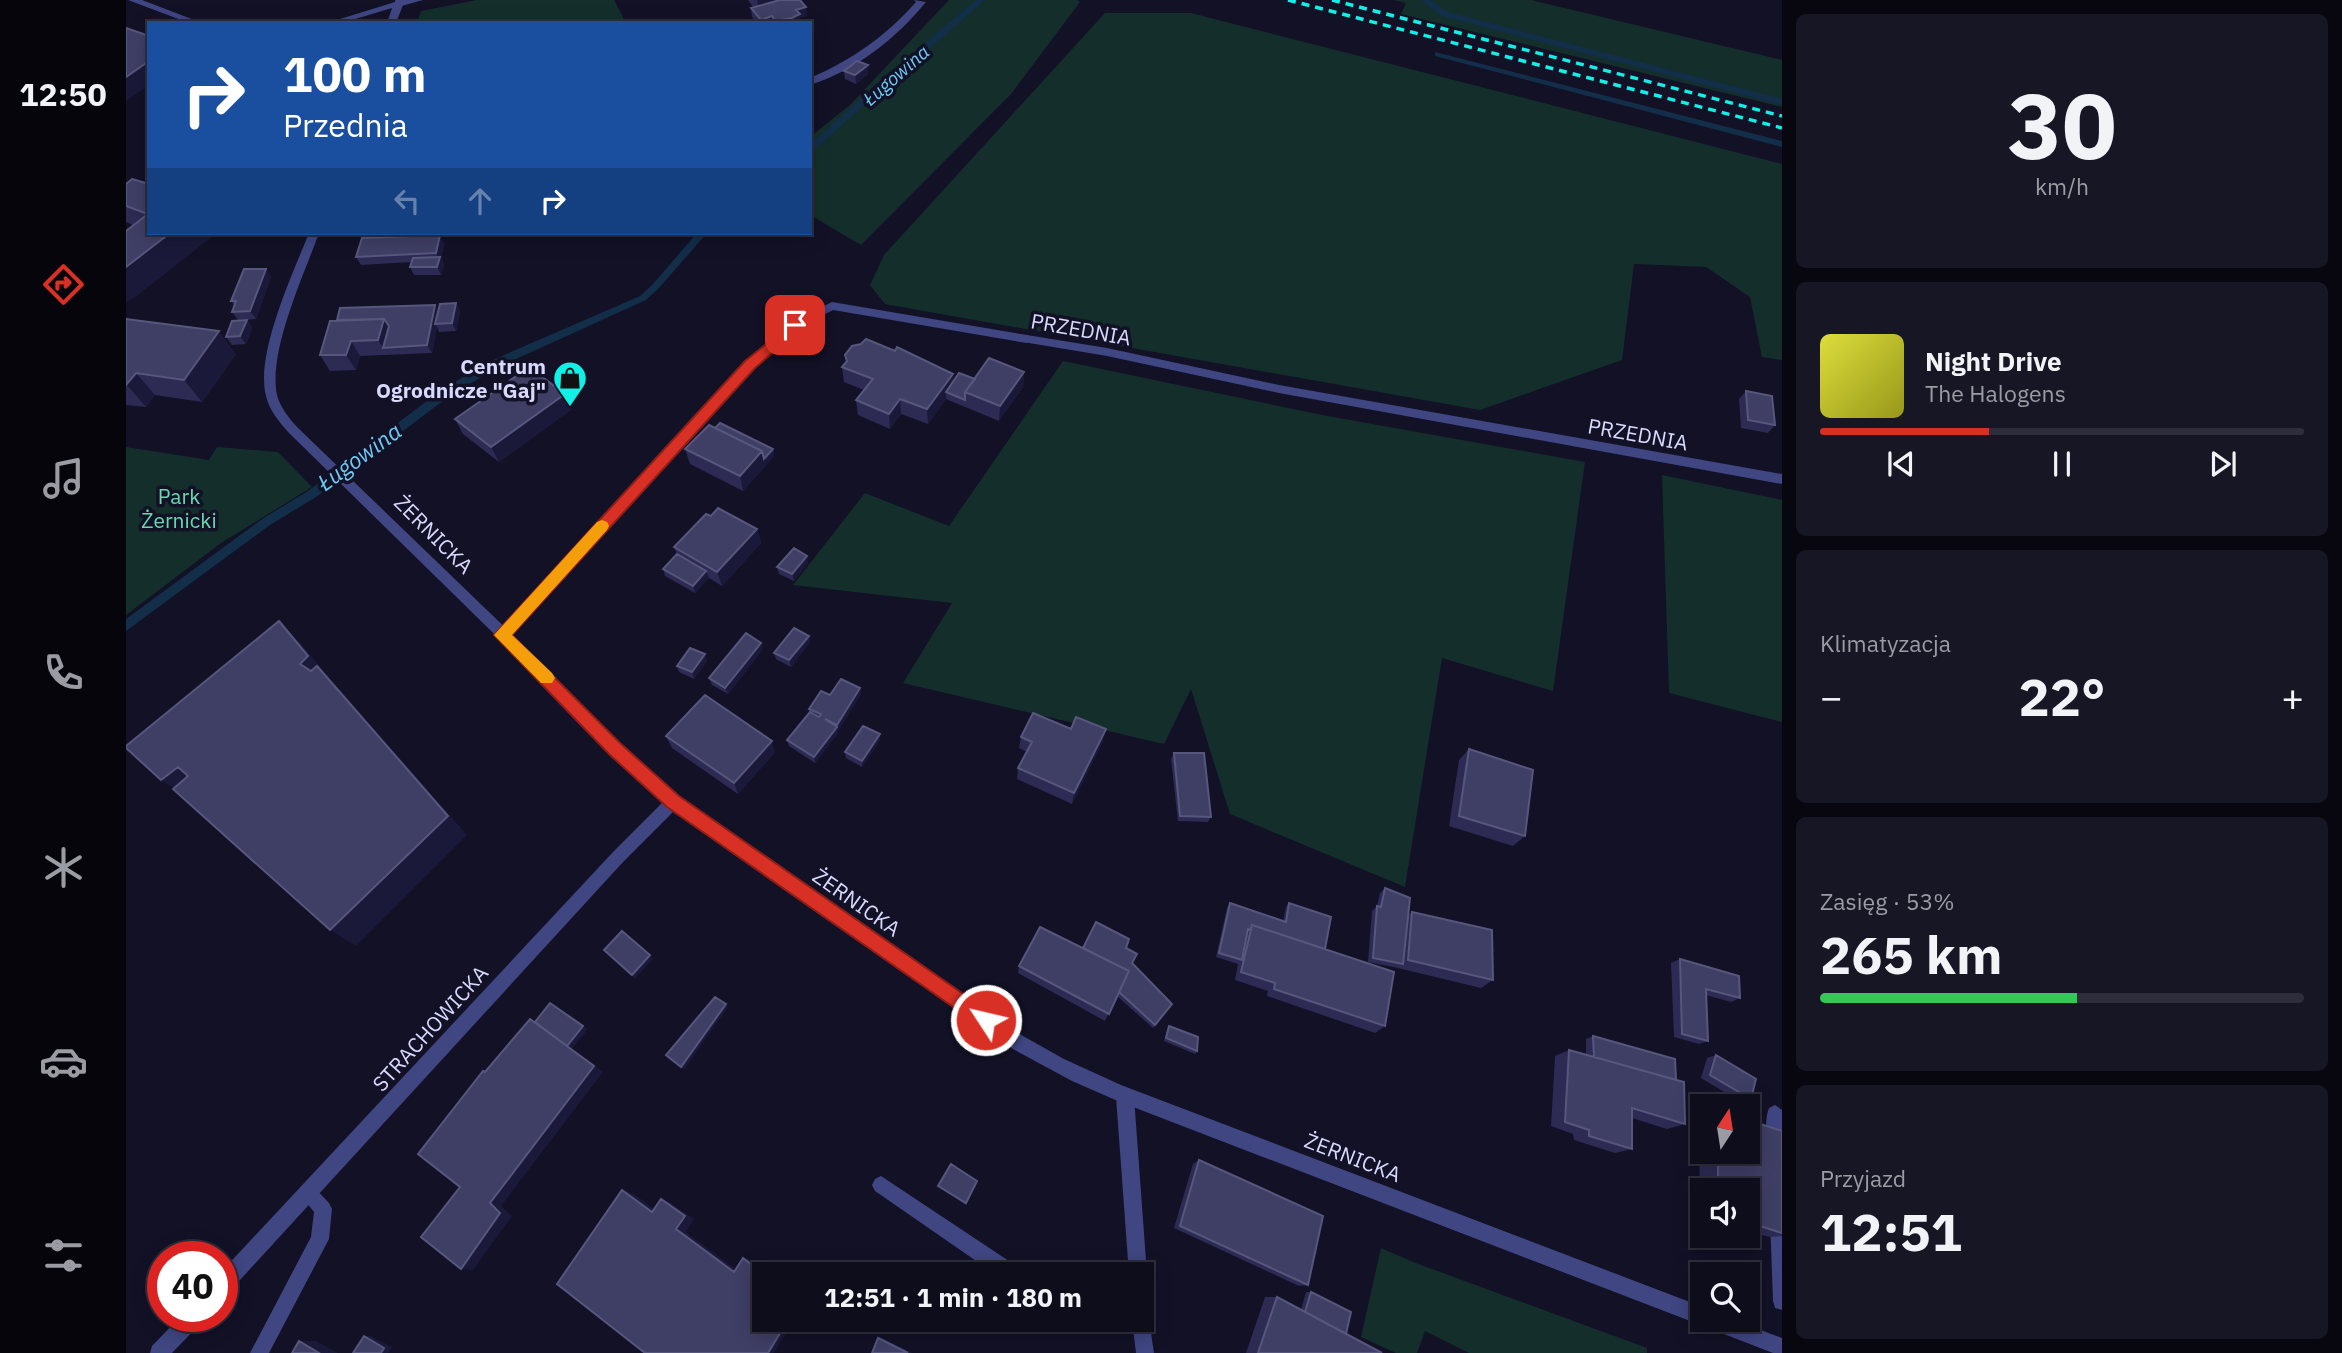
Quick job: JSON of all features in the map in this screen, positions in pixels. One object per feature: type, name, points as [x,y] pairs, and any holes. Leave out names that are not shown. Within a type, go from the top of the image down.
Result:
[{"type":"street","points":[[133,0],[192,21]]},
{"type":"street","points":[[337,21],[399,2],[418,0]]},
{"type":"street","points":[[812,81],[846,67],[875,49],[902,24],[921,2],[919,0]]},
{"type":"street","points":[[392,21],[399,2]]},
{"type":"street","name":"ŻERNICKA","points":[[313,235],[278,335],[271,395],[289,426],[356,489],[614,748],[673,802],[1017,1042],[1064,1069],[1125,1097],[1186,1117],[1690,1311]]},
{"type":"street","name":"PRZEDNIA","points":[[502,635],[750,365],[795,325],[832,306],[1107,352],[1279,389],[1782,479]]},
{"type":"street","name":"STRACHOWICKA","points":[[238,1268],[619,856],[673,802]]},
{"type":"street","points":[[1125,1097],[1137,1262]]},
{"type":"street","points":[[1775,1114],[1777,1167]]},
{"type":"street","points":[[881,1185],[993,1262]]},
{"type":"street","points":[[260,1353],[320,1240],[323,1209],[308,1193]]},
{"type":"street","points":[[1778,1194],[1782,1301]]},
{"type":"street","points":[[159,1353],[179,1332]]},
{"type":"street","points":[[1143,1332],[1146,1353]]},
{"type":"street","points":[[1743,1332],[1782,1347]]},
{"type":"green space","points":[[477,0],[614,0],[625,21],[418,21],[421,11]]},
{"type":"green space","points":[[949,0],[1080,2],[1011,94],[861,245],[812,216],[812,135],[850,105]]},
{"type":"green space","points":[[1394,0],[1531,0],[1782,60],[1782,107],[1401,14],[1406,3]]},
{"type":"green space","points":[[1105,13],[1191,13],[1782,164],[1782,360],[1762,357],[1750,297],[1706,267],[1634,264],[1622,360],[1480,410],[885,304],[870,285],[884,255]]},
{"type":"green space","points":[[1063,361],[1322,415],[1585,462],[1553,691],[1442,658],[1405,887],[1230,814],[1191,689],[1164,744],[903,683],[952,603],[793,585],[865,493],[949,526]]},
{"type":"green space","name":"Park Żernicki","points":[[126,447],[209,460],[217,447],[278,452],[312,487],[221,543],[126,615]]},
{"type":"green space","points":[[1662,475],[1782,500],[1782,722],[1669,693]]},
{"type":"green space","points":[[1381,1248],[1647,1348],[1647,1353],[1469,1353],[1425,1331],[1417,1353],[1396,1353],[1361,1337]]},
{"type":"building","points":[[780,0],[800,0],[806,7],[796,10],[800,14],[792,18],[775,21],[772,16],[761,20],[751,8]]},
{"type":"building","points":[[126,28],[147,35],[147,62],[126,77]]},
{"type":"building","points":[[857,61],[868,65],[855,75],[844,71]]},
{"type":"building","points":[[132,179],[147,183],[147,214],[126,206],[126,184]]},
{"type":"building","points":[[147,215],[147,235],[167,235],[126,267],[126,231]]},
{"type":"building","points":[[440,235],[436,253],[356,257],[362,238]]},
{"type":"building","points":[[440,257],[437,267],[410,267],[413,258]]},
{"type":"building","points":[[244,269],[266,269],[250,311],[232,312],[236,301],[231,301]]},
{"type":"building","points":[[456,303],[452,323],[435,324],[440,304]]},
{"type":"building","points":[[435,305],[427,345],[383,348],[389,326],[384,319],[337,320],[340,308]]},
{"type":"building","points":[[126,319],[219,331],[184,380],[136,373],[126,385]]},
{"type":"building","points":[[384,319],[378,340],[351,341],[346,355],[320,355],[330,321]]},
{"type":"building","points":[[247,320],[240,336],[226,337],[232,321]]},
{"type":"building","points":[[866,339],[895,351],[897,347],[953,374],[927,409],[900,399],[889,414],[856,400],[873,379],[842,367],[847,361],[845,355],[852,346],[861,344]]},
{"type":"building","points":[[989,358],[1024,372],[1000,406],[965,392]]},
{"type":"building","points":[[529,367],[565,394],[491,447],[455,419]]},
{"type":"building","points":[[959,373],[975,379],[965,392],[965,400],[946,392]]},
{"type":"building","points":[[1746,391],[1772,396],[1775,425],[1748,420]]},
{"type":"building","points":[[720,423],[773,449],[764,459],[762,451],[715,428]]},
{"type":"building","points":[[709,425],[762,451],[740,476],[685,449]]},
{"type":"building","points":[[718,508],[757,529],[717,572],[674,547],[706,514],[711,516]]},
{"type":"building","points":[[794,548],[807,556],[792,574],[777,567]]},
{"type":"building","points":[[677,554],[706,571],[693,586],[663,569]]},
{"type":"building","points":[[279,621],[308,656],[300,664],[311,671],[317,666],[448,816],[330,930],[173,789],[188,776],[178,767],[161,780],[126,748]]},
{"type":"building","points":[[794,628],[809,636],[789,660],[774,653]]},
{"type":"building","points":[[746,633],[761,643],[725,688],[709,678]]},
{"type":"building","points":[[690,648],[705,654],[692,672],[677,666]]},
{"type":"building","points":[[841,679],[860,688],[837,725],[825,719],[837,727],[814,757],[787,740],[810,712],[819,717],[821,714],[809,709],[821,691],[830,695]]},
{"type":"building","points":[[705,695],[772,741],[734,783],[666,736]]},
{"type":"building","points":[[1033,713],[1071,729],[1076,717],[1106,729],[1074,793],[1018,768],[1032,742],[1021,737]]},
{"type":"building","points":[[863,726],[880,734],[862,761],[845,752]]},
{"type":"building","points":[[1469,749],[1533,770],[1525,836],[1459,816]]},
{"type":"building","points":[[1174,753],[1204,753],[1211,817],[1180,816]]},
{"type":"building","points":[[1385,888],[1410,898],[1403,964],[1373,958],[1377,906],[1381,907]]},
{"type":"building","points":[[1230,903],[1286,922],[1289,903],[1331,917],[1325,949],[1252,925],[1250,930],[1248,929],[1242,960],[1219,953]]},
{"type":"building","points":[[1412,912],[1492,930],[1493,980],[1408,960]]},
{"type":"building","points":[[1096,922],[1129,939],[1126,948],[1137,954],[1132,963],[1172,1004],[1155,1025],[1119,992],[1129,971],[1083,948]]},
{"type":"building","points":[[1252,925],[1394,972],[1385,1026],[1274,989],[1275,983],[1241,972]]},
{"type":"building","points":[[1040,927],[1129,971],[1109,1014],[1019,966]]},
{"type":"building","points":[[622,931],[650,955],[632,975],[604,950]]},
{"type":"building","points":[[1680,959],[1739,976],[1740,998],[1706,989],[1708,1041],[1682,1034]]},
{"type":"building","points":[[715,997],[726,1004],[681,1067],[666,1055]]},
{"type":"building","points":[[550,1003],[583,1026],[567,1046],[535,1022]]},
{"type":"building","points":[[530,1019],[594,1066],[490,1203],[500,1213],[461,1269],[421,1237],[460,1187],[418,1154],[483,1071],[485,1072]]},
{"type":"building","points":[[1169,1026],[1198,1037],[1197,1051],[1166,1038]]},
{"type":"building","points":[[1593,1036],[1675,1059],[1676,1080],[1594,1057]]},
{"type":"building","points":[[1569,1050],[1684,1082],[1685,1124],[1632,1108],[1632,1149],[1589,1136],[1589,1130],[1565,1122]]},
{"type":"building","points":[[1716,1055],[1756,1079],[1752,1094],[1742,1094],[1710,1075]]},
{"type":"building","points":[[1760,1124],[1782,1131],[1782,1233],[1760,1226],[1760,1178],[1718,1178],[1718,1164],[1760,1164]]},
{"type":"building","points":[[1199,1160],[1323,1216],[1308,1285],[1180,1226]]},
{"type":"building","points":[[951,1164],[977,1181],[966,1203],[938,1186]]},
{"type":"building","points":[[622,1190],[652,1212],[661,1199],[685,1216],[676,1229],[734,1272],[743,1258],[752,1265],[752,1332],[781,1332],[768,1353],[645,1353],[557,1284]]},
{"type":"building","points":[[1311,1292],[1351,1312],[1346,1334],[1305,1312]]},
{"type":"building","points":[[1277,1297],[1382,1353],[1258,1353]]},
{"type":"building","points":[[364,1336],[384,1348],[381,1353],[353,1353]]},
{"type":"building","points":[[878,1338],[908,1353],[872,1353]]},
{"type":"building","points":[[299,1341],[319,1353],[292,1353]]},
{"type":"waterway","name":"Ługowina","points":[[812,148],[883,83],[981,0]]},
{"type":"waterway","points":[[1425,0],[1445,14],[1782,102]]},
{"type":"waterway","points":[[1438,54],[1782,144]]},
{"type":"waterway","name":"Ługowina","points":[[126,626],[266,522],[312,494],[448,391],[499,362],[643,298],[700,235]]},
{"type":"railway","points":[[1288,0],[1782,128]]},
{"type":"railway","points":[[1332,0],[1782,116]]},
{"type":"slow traffic","points":[[547,678],[502,635],[602,526]]},
{"type":"place","name":"Centrum Ogrodnicze \"Gaj\"","points":[[570,408]]},
{"type":"route","points":[[795,325],[750,365],[502,635],[537,667],[614,748],[673,802],[986,1020]]}]
